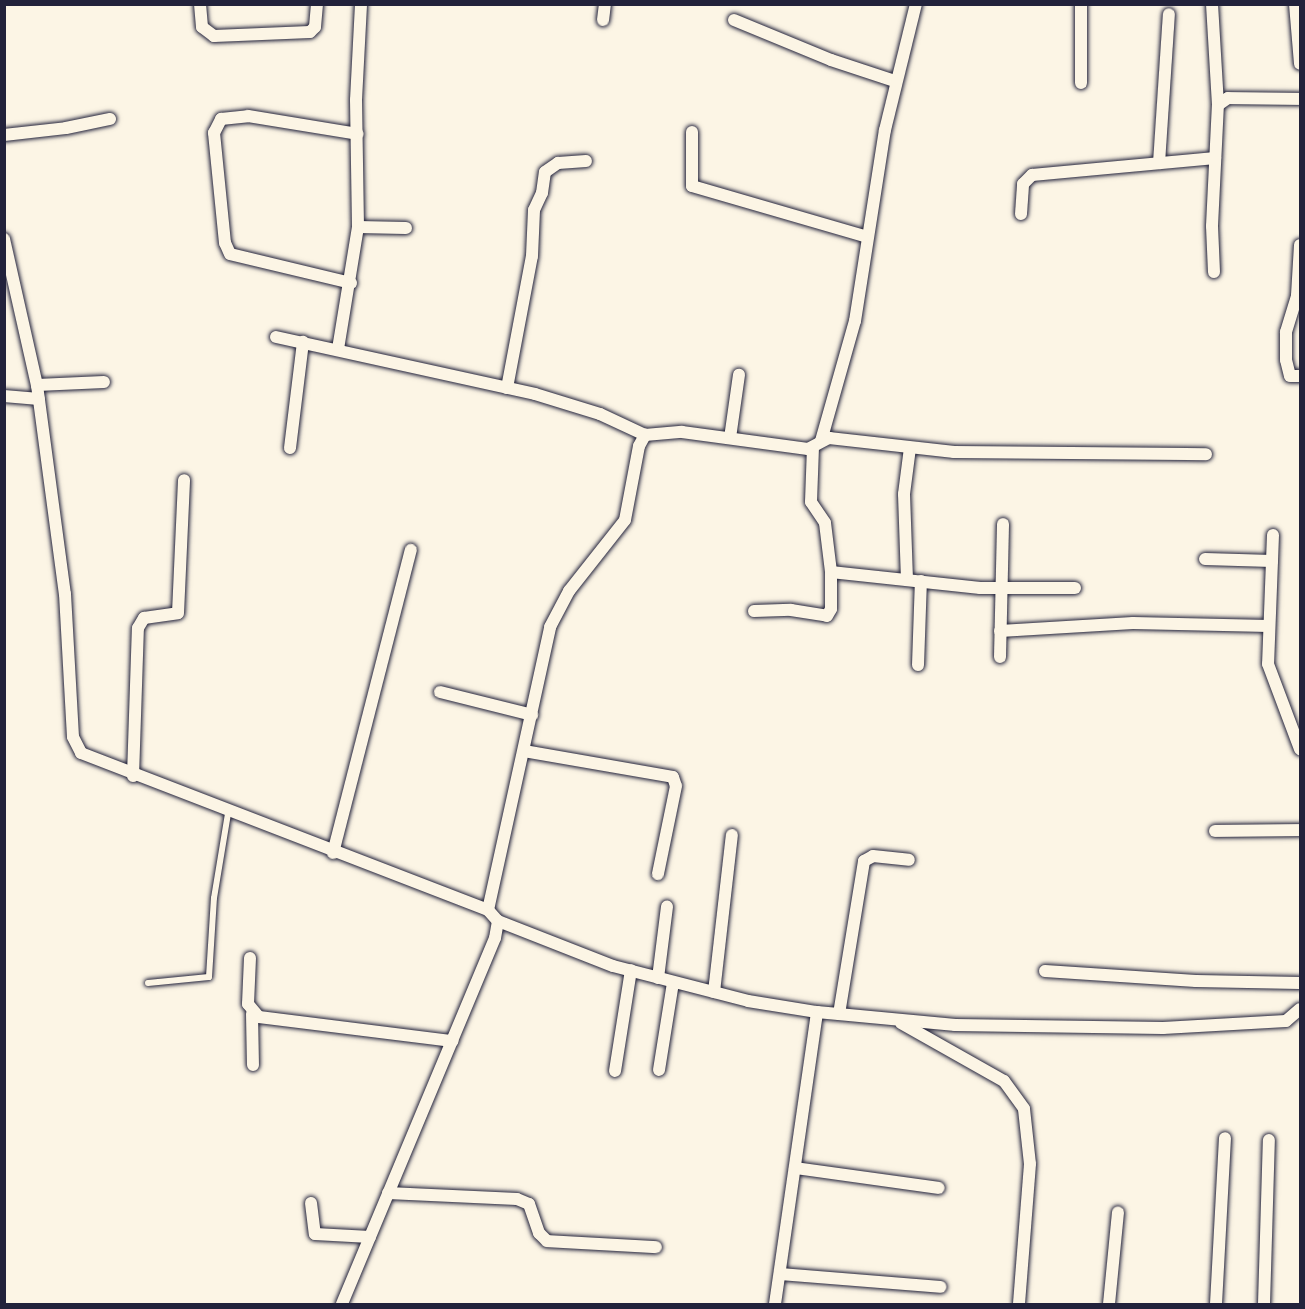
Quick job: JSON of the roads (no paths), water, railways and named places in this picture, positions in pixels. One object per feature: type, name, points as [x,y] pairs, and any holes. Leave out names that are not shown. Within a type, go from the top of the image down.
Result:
[{"type":"street","points":[[200,4],[202,27],[214,36],[310,32],[315,27],[317,4]]},
{"type":"street","points":[[338,349],[351,283],[358,227],[361,4]]},
{"type":"street","points":[[603,20],[605,4]]},
{"type":"street","points":[[754,611],[791,610],[827,616],[831,609],[831,572],[825,522],[811,502],[817,444],[855,321],[867,237],[895,81],[916,4]]},
{"type":"street","points":[[1081,4],[1081,83]]},
{"type":"street","points":[[1212,4],[1218,105],[1214,272]]},
{"type":"street","points":[[1295,4],[1300,63]]},
{"type":"street","points":[[1159,163],[1169,14]]},
{"type":"street","points":[[734,20],[822,56],[895,81]]},
{"type":"street","points":[[1218,105],[1228,98],[1300,99]]},
{"type":"street","points":[[351,283],[230,254],[225,243],[214,133],[221,119],[248,116],[358,134]]},
{"type":"street","points":[[4,135],[66,128],[110,119]]},
{"type":"street","points":[[692,132],[692,186],[867,237]]},
{"type":"street","points":[[1021,214],[1023,184],[1032,175],[1215,158]]},
{"type":"street","points":[[507,388],[532,256],[534,210],[542,193],[545,172],[558,163],[586,161]]},
{"type":"street","points":[[358,227],[406,228]]},
{"type":"street","points":[[4,238],[39,399],[65,594],[73,737],[89,759],[488,910],[498,921],[631,970],[714,992],[817,1012],[897,1021],[1039,1028],[1163,1028],[1286,1021],[1300,1009]]},
{"type":"street","points":[[1300,245],[1295,318],[1286,332],[1286,369],[1290,376],[1300,376]]},
{"type":"street","points":[[276,337],[507,388],[600,414],[645,435],[682,432],[817,444],[830,438],[910,448],[1206,454]]},
{"type":"street","points":[[290,448],[303,342]]},
{"type":"street","points":[[730,438],[739,375]]},
{"type":"street","points":[[37,385],[104,382]]},
{"type":"street","points":[[4,396],[39,399]]},
{"type":"street","points":[[488,910],[554,615],[578,578],[625,520],[645,435]]},
{"type":"street","points":[[907,580],[904,494],[910,448]]},
{"type":"street","points":[[133,776],[138,628],[144,618],[178,613],[184,480]]},
{"type":"street","points":[[1000,657],[1003,524]]},
{"type":"street","points":[[1273,535],[1268,664],[1300,749]]},
{"type":"street","points":[[333,853],[411,550]]},
{"type":"street","points":[[1205,559],[1272,561]]},
{"type":"street","points":[[831,572],[1000,588],[1075,588]]},
{"type":"street","points":[[918,665],[921,582]]},
{"type":"street","points":[[1000,631],[1133,622],[1269,626]]},
{"type":"street","points":[[440,692],[532,715]]},
{"type":"street","points":[[524,751],[673,777],[676,786],[658,874]]},
{"type":"street","points":[[1215,831],[1300,830]]},
{"type":"street","points":[[714,992],[732,835]]},
{"type":"street","points":[[839,1014],[864,861],[873,856],[909,860]]},
{"type":"street","points":[[658,978],[667,907]]},
{"type":"street","points":[[342,1305],[453,1041],[498,921]]},
{"type":"street","points":[[250,958],[248,1004],[252,1014],[253,1065]]},
{"type":"street","points":[[615,1071],[631,970]]},
{"type":"street","points":[[1045,971],[1196,981],[1300,983]]},
{"type":"street","points":[[658,1070],[673,982]]},
{"type":"street","points":[[775,1305],[817,1012]]},
{"type":"street","points":[[252,1014],[453,1041]]},
{"type":"street","points":[[897,1021],[1004,1081],[1024,1109],[1030,1152],[1019,1305]]},
{"type":"street","points":[[1216,1305],[1225,1138]]},
{"type":"street","points":[[1264,1305],[1269,1140]]},
{"type":"street","points":[[795,1168],[939,1188]]},
{"type":"street","points":[[388,1193],[517,1199],[529,1204],[539,1233],[547,1241],[656,1248]]},
{"type":"street","points":[[311,1203],[315,1234],[370,1237]]},
{"type":"street","points":[[1109,1305],[1118,1212]]},
{"type":"street","points":[[780,1274],[939,1287]]},
{"type":"lane","points":[[148,983],[209,977],[214,898],[228,813]]}]
